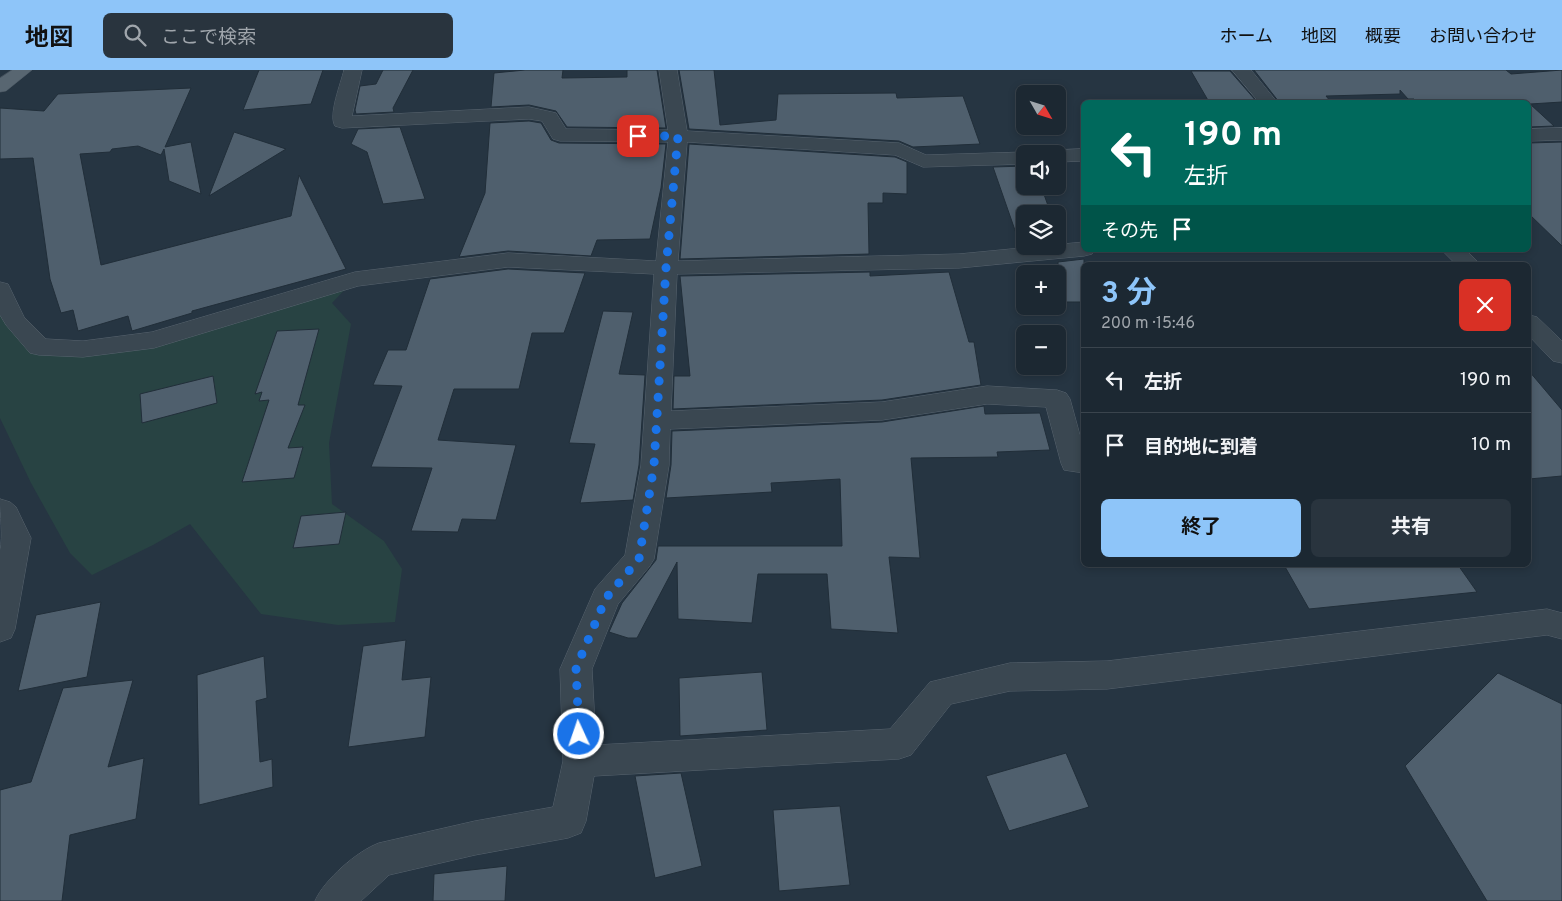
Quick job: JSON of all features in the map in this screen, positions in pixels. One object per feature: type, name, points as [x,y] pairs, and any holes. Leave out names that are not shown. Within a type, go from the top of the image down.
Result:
[{"type":"main road","points":[[0,88],[23,70]]},
{"type":"street","points":[[353,70],[343,109],[342,122],[530,113],[549,117],[560,136],[678,136],[899,149],[923,161],[1016,158]]},
{"type":"street","points":[[334,901],[379,860],[475,838],[568,821],[580,761],[576,668],[606,598],[639,559],[654,465],[666,268],[678,136],[668,70]]},
{"type":"street","points":[[1241,70],[1266,100]]},
{"type":"street","points":[[1531,135],[1562,134]]},
{"type":"street","points":[[1066,156],[1081,156]]},
{"type":"street","points":[[0,289],[14,320],[39,347],[83,349],[154,340],[356,279],[508,260],[666,268],[959,261],[1081,249]]},
{"type":"street","points":[[1455,252],[1467,262]]},
{"type":"street","points":[[1531,324],[1562,355]]},
{"type":"street","points":[[657,421],[882,411],[987,395],[1057,398],[1074,464],[1081,464]]},
{"type":"street","points":[[0,509],[6,514],[17,538],[0,629]]},
{"type":"street","points":[[580,761],[899,744],[941,692],[1010,678],[1107,675],[1547,622],[1562,626]]},
{"type":"green space","points":[[355,279],[332,303],[351,324],[329,443],[332,504],[384,541],[402,569],[395,622],[338,625],[261,614],[190,524],[153,545],[92,575],[70,553],[31,483],[0,418],[0,289],[39,347],[154,340]]},
{"type":"building","points":[[259,70],[323,70],[311,104],[243,110]]},
{"type":"building","points":[[383,70],[413,70],[393,108],[394,112],[356,114],[355,110],[360,86],[376,84]]},
{"type":"building","points":[[525,70],[563,70],[562,78],[627,77],[627,70],[657,70],[666,128],[567,127],[556,111],[529,105],[491,107],[494,73]]},
{"type":"building","points":[[679,70],[714,70],[720,125],[776,120],[778,94],[896,93],[897,98],[963,96],[980,144],[913,147],[899,141],[689,129]]},
{"type":"building","points":[[1254,70],[1506,70],[1511,74],[1562,70],[1562,102],[1531,104],[1531,100],[1415,100],[1408,99],[1400,90],[1400,94],[1326,96],[1329,100],[1277,100]]},
{"type":"building","points":[[1191,71],[1230,71],[1255,100],[1208,100]]},
{"type":"building","points":[[191,88],[165,147],[191,142],[201,194],[169,181],[164,149],[161,155],[138,146],[112,149],[110,152],[80,154],[101,265],[291,216],[299,175],[346,269],[192,311],[192,313],[132,331],[128,316],[78,331],[73,310],[61,313],[50,279],[33,158],[0,159],[0,108],[44,111],[58,94]]},
{"type":"building","points":[[1531,105],[1554,126],[1531,127]]},
{"type":"building","points":[[529,121],[541,123],[551,140],[559,143],[666,144],[661,188],[650,239],[597,240],[591,256],[508,251],[459,257],[485,193],[490,123]]},
{"type":"building","points":[[400,127],[425,199],[383,204],[367,152],[351,144],[358,129]]},
{"type":"building","points":[[234,132],[286,149],[209,196]]},
{"type":"building","points":[[1562,142],[1562,246],[1531,216],[1531,143]]},
{"type":"building","points":[[689,144],[895,157],[907,162],[907,194],[883,193],[883,203],[868,203],[869,254],[680,259]]},
{"type":"building","points":[[1016,166],[1016,195],[1044,195],[1048,205],[1016,205],[1016,233],[993,167]]},
{"type":"building","points":[[1084,259],[1084,262],[1081,262],[1081,302],[1066,302],[1066,265],[1058,265],[1058,262]]},
{"type":"building","points":[[508,269],[585,273],[564,333],[532,333],[519,389],[454,389],[438,440],[516,445],[496,520],[462,519],[458,532],[411,531],[432,468],[371,467],[402,386],[373,385],[388,350],[406,350],[430,279]]},
{"type":"building","points":[[870,272],[870,276],[949,272],[969,342],[974,342],[981,385],[882,400],[673,409],[674,376],[690,376],[680,276]]},
{"type":"building","points":[[603,311],[633,312],[619,374],[645,375],[639,465],[633,500],[580,503],[595,444],[569,443]]},
{"type":"building","points":[[319,329],[298,405],[305,405],[288,448],[303,447],[294,478],[242,482],[269,400],[259,401],[262,392],[255,394],[277,331]]},
{"type":"building","points":[[1531,373],[1562,410],[1562,476],[1531,479]]},
{"type":"building","points":[[213,376],[217,403],[142,423],[140,394]]},
{"type":"building","points":[[984,406],[985,414],[1040,413],[1050,450],[997,452],[998,457],[911,458],[920,558],[889,557],[898,633],[831,629],[827,574],[758,574],[752,623],[678,619],[677,562],[637,638],[628,638],[609,632],[622,603],[656,560],[658,546],[842,546],[840,479],[771,483],[772,492],[666,498],[671,465],[672,431],[882,422]]},
{"type":"building","points":[[346,512],[339,544],[293,548],[301,516]]},
{"type":"building","points":[[1285,567],[1459,567],[1477,592],[1309,609]]},
{"type":"building","points":[[101,602],[87,677],[18,691],[36,615]]},
{"type":"building","points":[[406,640],[402,680],[431,677],[425,737],[348,747],[363,646]]},
{"type":"building","points":[[264,656],[267,698],[256,701],[260,762],[272,759],[273,787],[199,805],[197,675]]},
{"type":"building","points":[[762,672],[767,730],[680,736],[679,678]]},
{"type":"building","points":[[1498,673],[1562,704],[1562,901],[1487,901],[1405,766]]},
{"type":"building","points":[[133,680],[108,767],[144,758],[136,819],[70,835],[62,901],[0,901],[0,790],[31,782],[63,688]]},
{"type":"building","points":[[1066,753],[1089,807],[1009,831],[986,776]]},
{"type":"building","points":[[681,773],[702,866],[655,878],[635,776]]},
{"type":"building","points":[[840,806],[850,885],[779,891],[773,810]]},
{"type":"building","points":[[507,866],[505,901],[433,901],[434,874]]},
{"type":"route","points":[[579,734],[576,668],[606,598],[639,559],[654,465],[666,268],[678,136],[638,136]]}]
